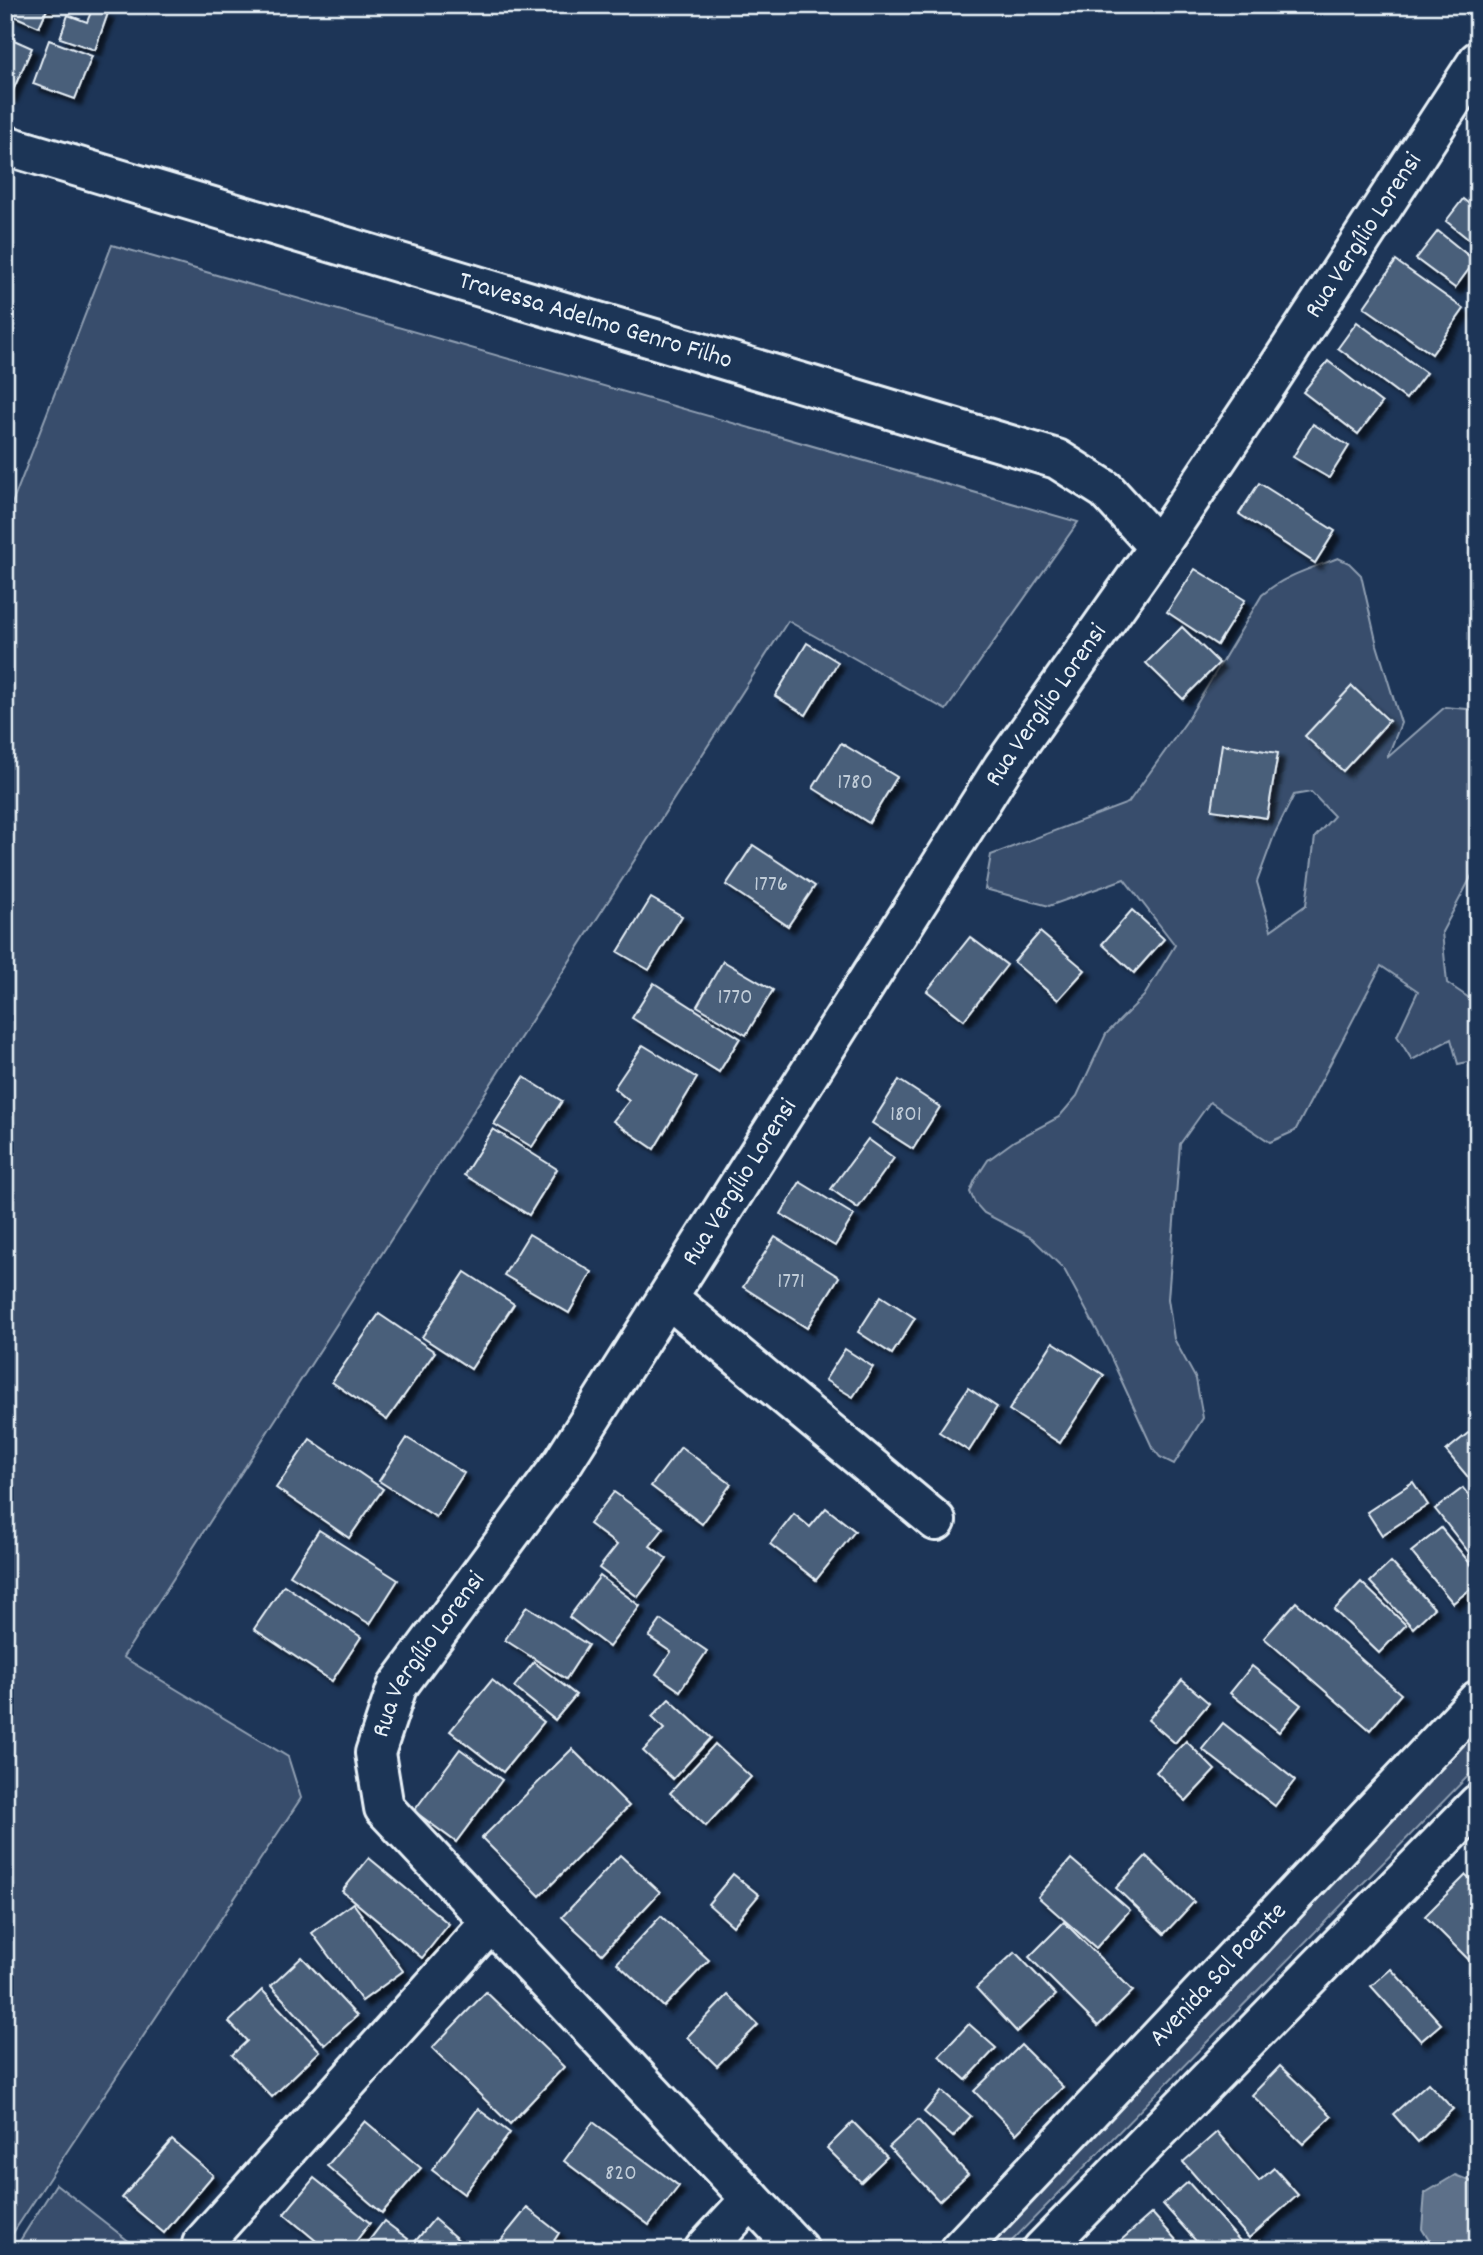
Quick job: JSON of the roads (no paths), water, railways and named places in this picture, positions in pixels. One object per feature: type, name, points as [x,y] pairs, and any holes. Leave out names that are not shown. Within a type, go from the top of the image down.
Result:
[{"type":"street","name":"Rua Vergílio Lorensi","points":[[799,2250],[384,1808],[375,1753],[397,1687],[564,1461],[1003,767],[1158,547],[1478,61]]},
{"type":"street","name":"Travessa Adelmo Genro Filho","points":[[5,145],[1057,459],[1106,490],[1158,547]]},
{"type":"street","points":[[668,1298],[936,1521]]},
{"type":"street","name":"Avenida Sol Poente","points":[[959,2250],[1478,1700]]},
{"type":"street","points":[[1042,2250],[1478,1804]]},
{"type":"street","points":[[202,2244],[491,1922]]},
{"type":"street","points":[[704,2250],[751,2199]]}]
